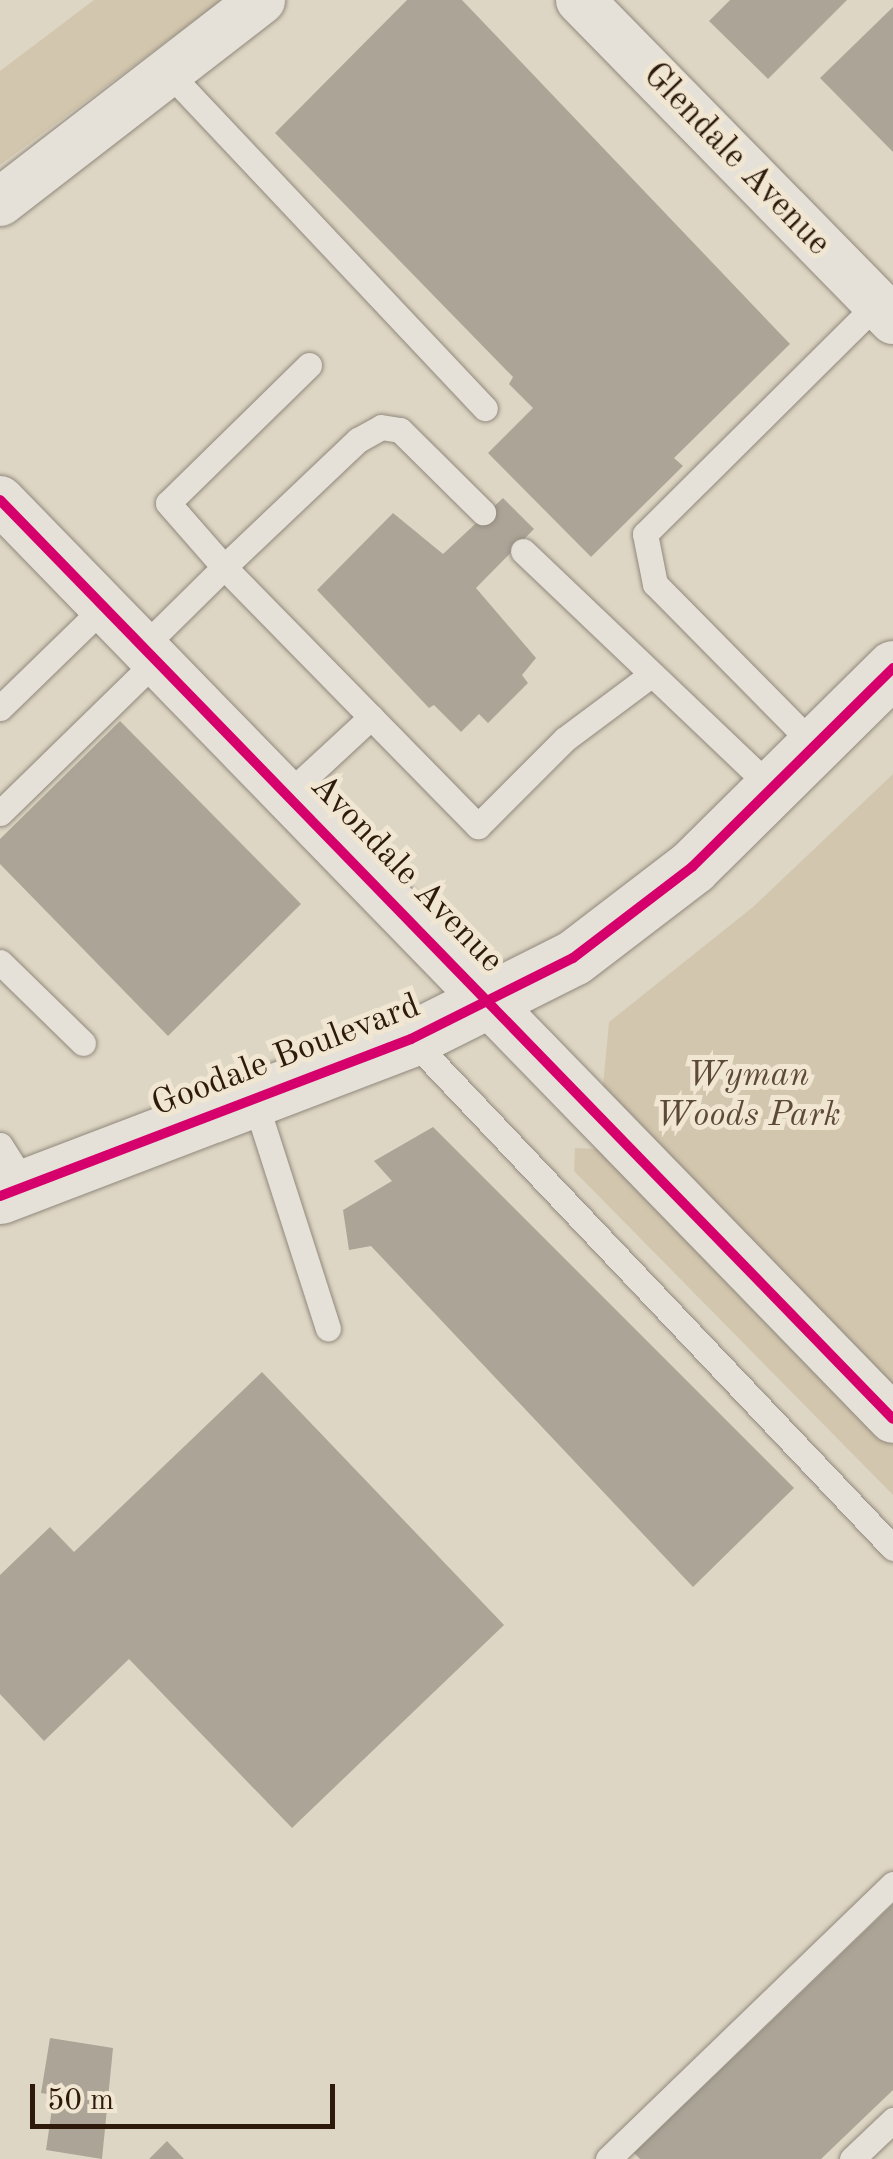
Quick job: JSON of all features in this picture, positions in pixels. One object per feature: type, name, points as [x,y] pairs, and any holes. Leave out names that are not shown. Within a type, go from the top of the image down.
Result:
[{"type":"main road","name":"Goodale Boulevard","points":[[8,1176],[254,1098],[411,1038],[492,1002],[573,958],[642,909],[893,668]]},
{"type":"street","points":[[0,202],[261,0]]},
{"type":"street","name":"Glendale Avenue","points":[[595,5],[885,312]]},
{"type":"street","name":"Avondale Avenue","points":[[0,500],[289,793],[893,1419]]},
{"type":"lane","points":[[168,72],[485,408]]},
{"type":"lane","points":[[815,746],[655,584],[645,534],[885,312]]},
{"type":"lane","points":[[309,365],[168,504],[224,567],[478,826],[565,738],[651,675]]},
{"type":"lane","points":[[0,812],[150,653],[224,567],[358,440],[381,427],[400,430],[483,512]]},
{"type":"lane","points":[[523,551],[772,788]]},
{"type":"lane","points":[[0,708],[105,606]]},
{"type":"lane","points":[[289,793],[372,717]]},
{"type":"lane","points":[[0,962],[83,1042]]},
{"type":"lane","points":[[411,1038],[893,1548]]},
{"type":"lane","points":[[254,1098],[328,1328]]},
{"type":"lane","points":[[608,2159],[893,1884]]},
{"type":"lane","points":[[852,2159],[893,2120]]},
{"type":"green space","points":[[94,0],[222,0],[0,165],[0,71]]},
{"type":"green space","name":"Wyman Woods Park","points":[[893,774],[893,1495],[574,1171],[575,1148],[597,1149],[609,1022],[753,907]]},
{"type":"building","points":[[407,0],[462,0],[790,344],[674,458],[683,466],[591,557],[488,453],[533,408],[509,384],[513,377],[275,133]]},
{"type":"building","points":[[730,0],[847,0],[768,79],[709,21]]},
{"type":"building","points":[[893,7],[893,152],[820,78]]},
{"type":"building","points":[[503,498],[534,529],[476,588],[536,658],[522,675],[528,683],[488,723],[479,714],[461,732],[434,705],[429,708],[317,590],[393,513],[443,554]]},
{"type":"building","points":[[120,721],[301,904],[168,1036],[0,864],[0,839]]},
{"type":"building","points":[[433,1127],[794,1488],[693,1587],[371,1246],[349,1250],[343,1210],[392,1181],[374,1161]]},
{"type":"building","points":[[262,1372],[504,1625],[292,1828],[129,1659],[44,1741],[0,1694],[0,1575],[50,1527],[74,1552]]},
{"type":"building","points":[[893,1904],[893,2090],[821,2159],[640,2159],[634,2153]]},
{"type":"building","points":[[50,2038],[113,2048],[102,2159],[46,2150],[54,2095],[41,2093]]},
{"type":"building","points":[[167,2141],[184,2159],[149,2159]]},
{"type":"cycle path","points":[[0,500],[893,1419]]},
{"type":"cycle path","points":[[0,1196],[411,1039],[573,958],[692,867],[893,668]]}]
